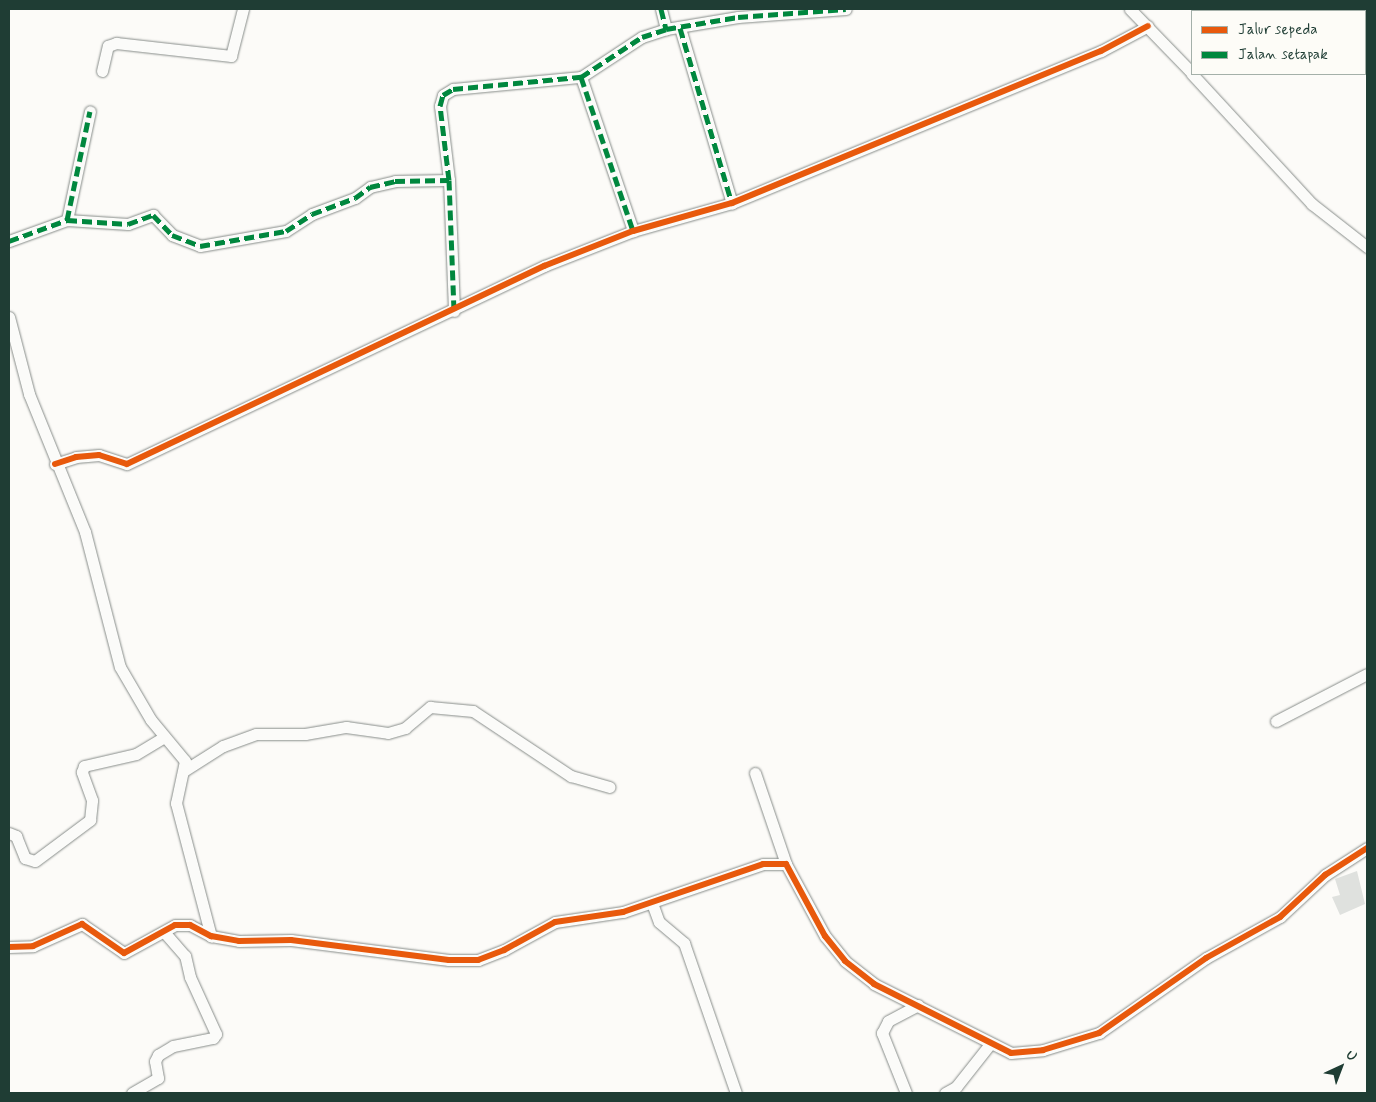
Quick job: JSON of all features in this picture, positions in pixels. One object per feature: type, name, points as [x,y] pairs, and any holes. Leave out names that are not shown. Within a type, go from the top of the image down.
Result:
[{"type":"street","points":[[102,71],[108,46],[116,42],[231,56],[243,9]]},
{"type":"street","points":[[661,9],[666,29]]},
{"type":"street","points":[[454,311],[449,180],[440,106],[443,95],[452,89],[581,77],[642,37],[666,29],[738,17],[846,9]]},
{"type":"street","points":[[1130,9],[1191,73]]},
{"type":"street","points":[[55,464],[76,457],[99,456],[127,464],[454,311],[544,266],[633,231],[732,203],[1101,51],[1148,26]]},
{"type":"street","points":[[680,28],[732,203]]},
{"type":"street","points":[[1193,75],[1312,204],[1367,247]]},
{"type":"street","points":[[581,77],[633,231]]},
{"type":"street","points":[[67,220],[90,111]]},
{"type":"street","points":[[9,241],[67,220],[128,224],[153,216],[172,235],[200,246],[286,231],[312,214],[355,198],[370,187],[395,180],[449,180]]},
{"type":"street","points":[[9,317],[22,372],[55,464],[85,532],[105,606],[106,624],[120,667],[163,738],[185,760],[185,770],[176,803],[211,936]]},
{"type":"street","points":[[1276,721],[1367,674]]},
{"type":"street","points":[[185,770],[223,746],[256,734],[305,734],[346,727],[388,733],[405,728],[430,707],[473,711],[571,776],[609,787]]},
{"type":"street","points":[[9,833],[16,836],[26,858],[34,861],[90,820],[92,800],[82,772],[84,766],[136,754],[163,738]]},
{"type":"street","points":[[755,773],[786,864],[824,936],[845,961],[874,984],[1011,1053],[1043,1050],[1099,1033],[1206,958],[1280,917],[1325,874],[1367,848]]},
{"type":"street","points":[[9,947],[33,946],[82,924],[124,953],[175,925],[190,925],[211,936],[239,941],[291,940],[450,960],[478,960],[504,950],[555,922],[623,912],[763,864],[786,864]]},
{"type":"street","points":[[652,903],[659,922],[684,943],[736,1093]]},
{"type":"street","points":[[132,1093],[158,1078],[154,1061],[158,1054],[173,1046],[213,1038],[216,1034],[190,977],[185,956],[164,932]]},
{"type":"street","points":[[906,1093],[882,1033],[888,1021],[918,1005]]},
{"type":"street","points":[[945,1093],[956,1087],[990,1044]]},
{"type":"building","points":[[1357,871],[1365,904],[1340,915],[1332,897],[1340,895],[1335,879]]},
{"type":"marked path","points":[[661,9],[666,29]]},
{"type":"marked path","points":[[67,220],[128,224],[153,215],[172,235],[200,246],[286,231],[312,214],[355,198],[370,187],[395,181],[449,180],[440,106],[443,95],[453,89],[581,77],[642,37],[666,29],[738,17],[846,9]]},
{"type":"marked path","points":[[680,28],[732,203]]},
{"type":"marked path","points":[[581,77],[633,231]]},
{"type":"marked path","points":[[9,241],[67,220],[90,111]]},
{"type":"marked path","points":[[449,180],[454,311]]},
{"type":"cycle path","points":[[55,464],[76,457],[99,455],[127,464],[544,266],[633,231],[732,203],[1101,51],[1148,26]]},
{"type":"cycle path","points":[[9,947],[33,946],[82,924],[124,953],[175,925],[190,925],[211,936],[239,941],[291,940],[449,960],[478,960],[504,950],[555,922],[623,912],[763,864],[786,864],[825,936],[845,961],[874,984],[1011,1053],[1043,1050],[1099,1033],[1206,958],[1280,917],[1325,875],[1367,848]]}]
